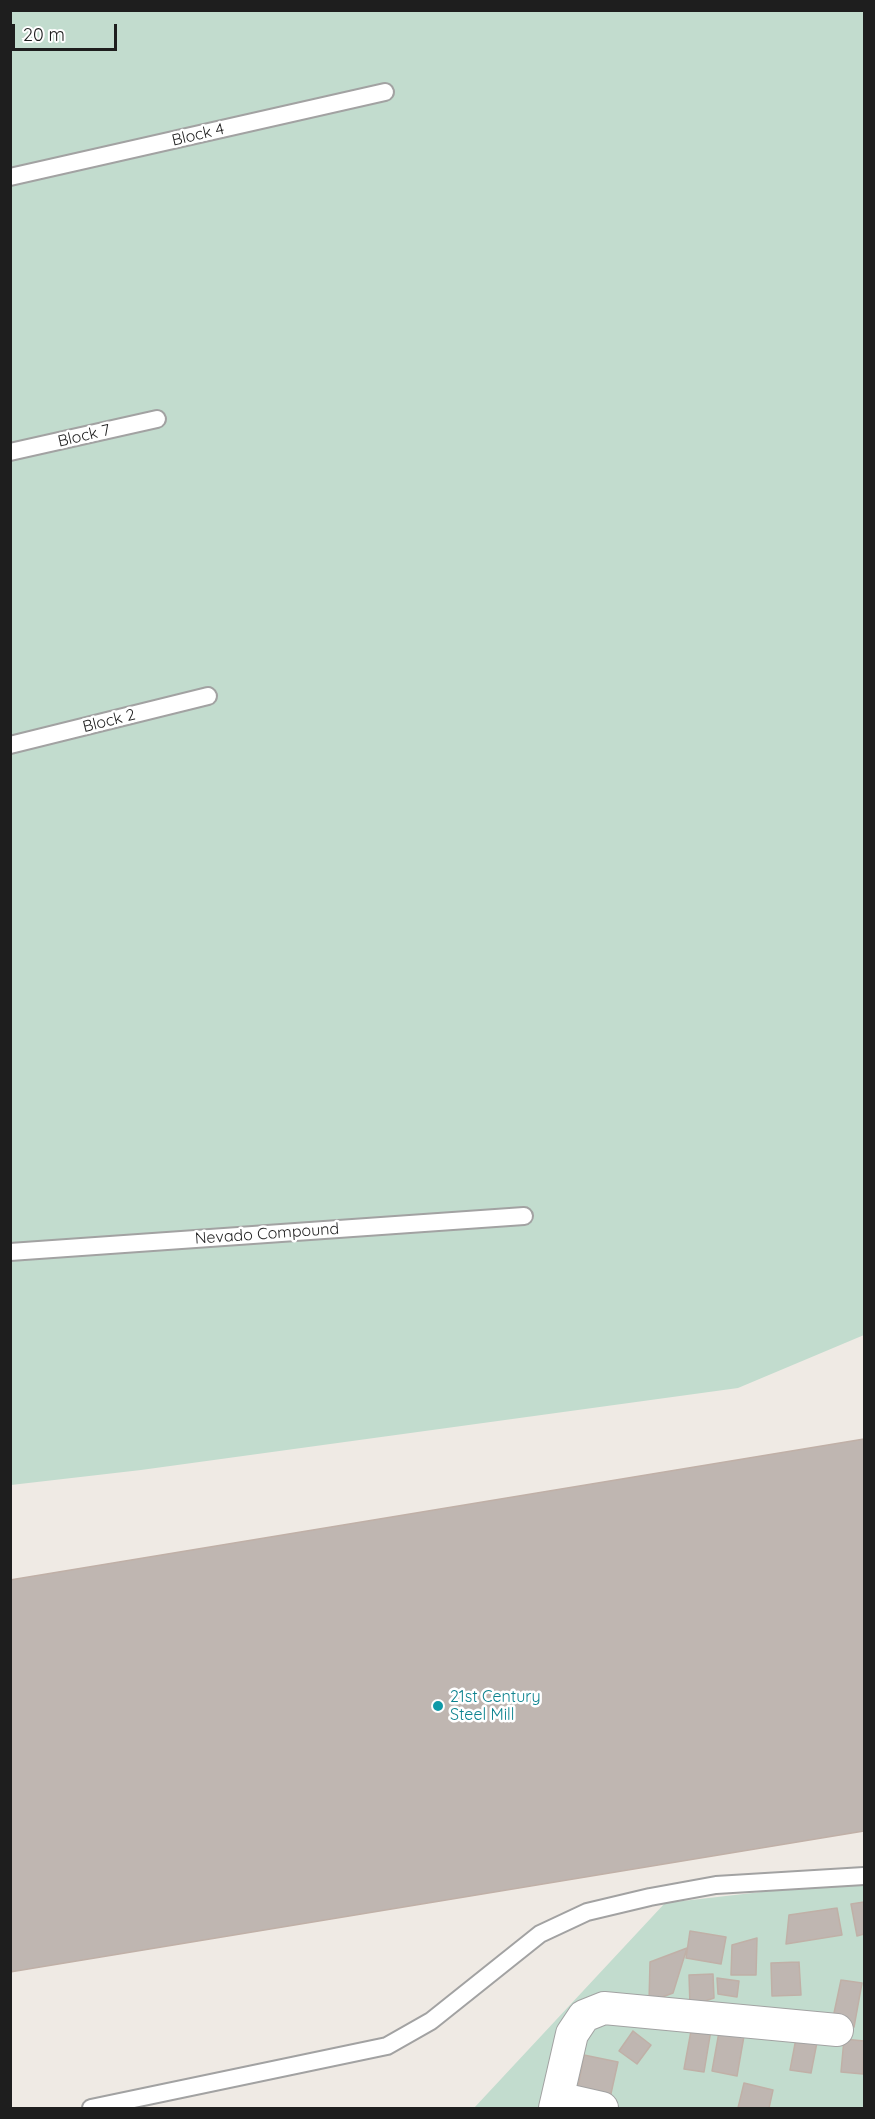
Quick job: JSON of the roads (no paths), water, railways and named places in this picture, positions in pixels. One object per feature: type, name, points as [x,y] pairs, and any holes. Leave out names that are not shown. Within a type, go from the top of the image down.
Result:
[{"type":"street","points":[[602,2109],[556,2103],[573,2034],[584,2016],[604,2008],[837,2030]]},
{"type":"lane","name":"Block 4","points":[[10,177],[385,92]]},
{"type":"lane","name":"Block 7","points":[[10,452],[157,419]]},
{"type":"lane","name":"Block 2","points":[[10,745],[208,696]]},
{"type":"lane","name":"Nevado Compound","points":[[10,1252],[524,1216]]},
{"type":"lane","points":[[91,2109],[387,2046],[431,2021],[540,1934],[587,1912],[716,1885],[864,1876]]},
{"type":"place","name":"21st Century Steel Mill","points":[[438,1706]]}]
